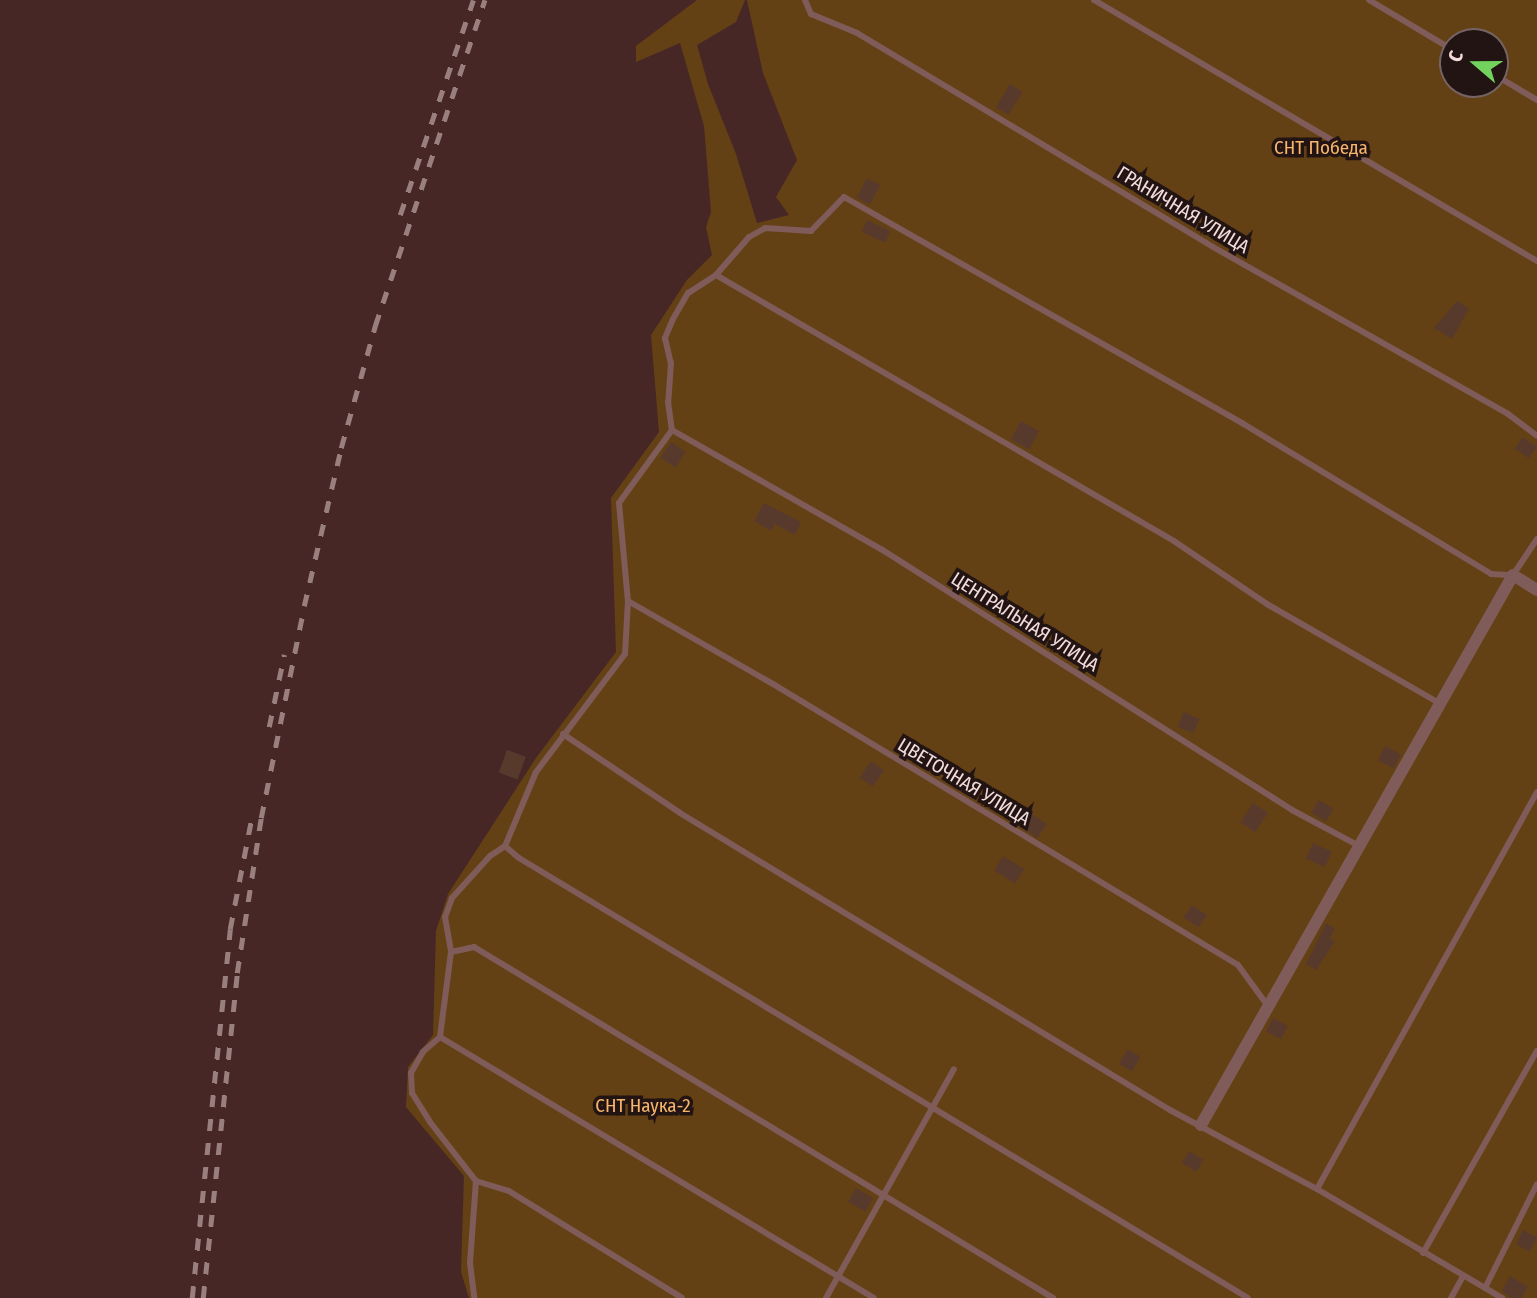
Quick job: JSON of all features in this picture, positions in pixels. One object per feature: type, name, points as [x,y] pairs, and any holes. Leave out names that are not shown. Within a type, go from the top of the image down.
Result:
[{"type":"street","points":[[1201,1125],[1513,575],[1537,590]]},
{"type":"lane","name":"ГРАНИЧНАЯ УЛИЦА","points":[[805,0],[811,15],[857,33],[1213,247],[1508,414],[1537,436]]},
{"type":"lane","points":[[1094,0],[1537,261]]},
{"type":"lane","points":[[1369,0],[1439,42]]},
{"type":"lane","points":[[1509,83],[1537,100]]},
{"type":"lane","points":[[682,1298],[509,1191],[476,1181],[429,1122],[412,1093],[411,1073],[423,1052],[440,1037],[450,952],[445,917],[452,898],[490,856],[505,846],[536,772],[625,654],[628,601],[619,503],[672,430],[668,402],[671,363],[665,338],[688,293],[716,275],[749,237],[765,228],[811,231],[844,197],[1242,422],[1490,574],[1513,575],[1537,539]]},
{"type":"lane","points":[[716,275],[1174,541],[1267,604],[1439,704]]},
{"type":"lane","name":"ЦЕНТРАЛЬНАЯ УЛИЦА","points":[[672,430],[881,550],[1292,810],[1359,846]]},
{"type":"lane","name":"ЦВЕТОЧНАЯ УЛИЦА","points":[[628,601],[778,687],[1238,965],[1268,1007]]},
{"type":"lane","points":[[563,734],[680,813],[1170,1110],[1317,1189],[1502,1298]]},
{"type":"lane","points":[[1317,1189],[1537,792]]},
{"type":"lane","points":[[505,846],[519,858],[1248,1298]]},
{"type":"lane","points":[[450,952],[474,947],[1053,1298]]},
{"type":"lane","points":[[440,1037],[874,1298]]},
{"type":"lane","points":[[1423,1253],[1537,1051]]},
{"type":"lane","points":[[826,1298],[954,1069]]},
{"type":"lane","points":[[474,1298],[470,1263],[476,1181]]},
{"type":"lane","points":[[1485,1289],[1537,1184]]},
{"type":"lane","points":[[1451,1298],[1463,1276]]},
{"type":"green space","points":[[697,0],[745,0],[736,22],[697,45],[708,84],[736,154],[757,223],[789,215],[776,197],[797,160],[763,73],[747,0],[1537,0],[1537,1298],[469,1298],[461,1272],[464,1176],[406,1107],[408,1067],[433,1035],[436,931],[448,894],[536,758],[616,652],[611,498],[659,432],[651,335],[687,280],[712,255],[706,227],[711,212],[704,126],[680,43],[636,62],[636,46]]},
{"type":"building","points":[[1010,84],[1023,92],[1008,115],[996,107]]},
{"type":"building","points":[[867,178],[880,185],[870,204],[857,197]]},
{"type":"building","points":[[867,220],[891,231],[885,243],[862,232]]},
{"type":"building","points":[[1457,301],[1469,309],[1452,339],[1434,328]]},
{"type":"building","points":[[1021,421],[1039,431],[1029,450],[1011,439]]},
{"type":"building","points":[[1523,437],[1537,447],[1529,458],[1515,448]]},
{"type":"building","points":[[671,442],[686,452],[675,468],[660,458]]},
{"type":"building","points":[[764,503],[801,522],[795,535],[775,524],[771,531],[754,521]]},
{"type":"building","points":[[1184,712],[1200,719],[1193,734],[1177,727]]},
{"type":"building","points":[[1385,746],[1401,754],[1394,768],[1378,760]]},
{"type":"building","points":[[507,750],[526,757],[518,779],[499,773]]},
{"type":"building","points":[[871,761],[884,770],[873,787],[860,777]]},
{"type":"building","points":[[1319,800],[1334,809],[1326,822],[1311,813]]},
{"type":"building","points":[[1253,803],[1268,813],[1255,832],[1240,822]]},
{"type":"building","points":[[1032,814],[1047,824],[1037,838],[1022,828]]},
{"type":"building","points":[[1313,843],[1332,852],[1325,867],[1306,858]]},
{"type":"building","points":[[1003,856],[1024,869],[1015,884],[994,870]]},
{"type":"building","points":[[1192,905],[1207,915],[1199,928],[1184,917]]},
{"type":"building","points":[[1326,923],[1335,929],[1330,938],[1335,941],[1316,970],[1306,964]]},
{"type":"building","points":[[1273,1018],[1288,1026],[1281,1039],[1266,1031]]},
{"type":"building","points":[[1128,1049],[1141,1057],[1132,1071],[1119,1063]]},
{"type":"building","points":[[1189,1151],[1204,1160],[1196,1172],[1182,1163]]},
{"type":"building","points":[[856,1188],[873,1198],[865,1212],[848,1202]]},
{"type":"building","points":[[1523,1230],[1537,1237],[1530,1252],[1516,1244]]},
{"type":"building","points":[[1510,1276],[1528,1287],[1521,1298],[1511,1298],[1502,1291]]},
{"type":"railway","points":[[400,215],[473,0]]},
{"type":"railway","points":[[203,1298],[237,973],[261,818],[304,606],[341,448],[375,326],[485,0]]},
{"type":"railway","points":[[269,727],[284,655]]},
{"type":"railway","points":[[192,1298],[230,929],[252,816]]},
{"type":"park label","name":"СНТ Победа","points":[[1321,148]]},
{"type":"park label","name":"СНТ Наука-2","points":[[643,1106]]}]
